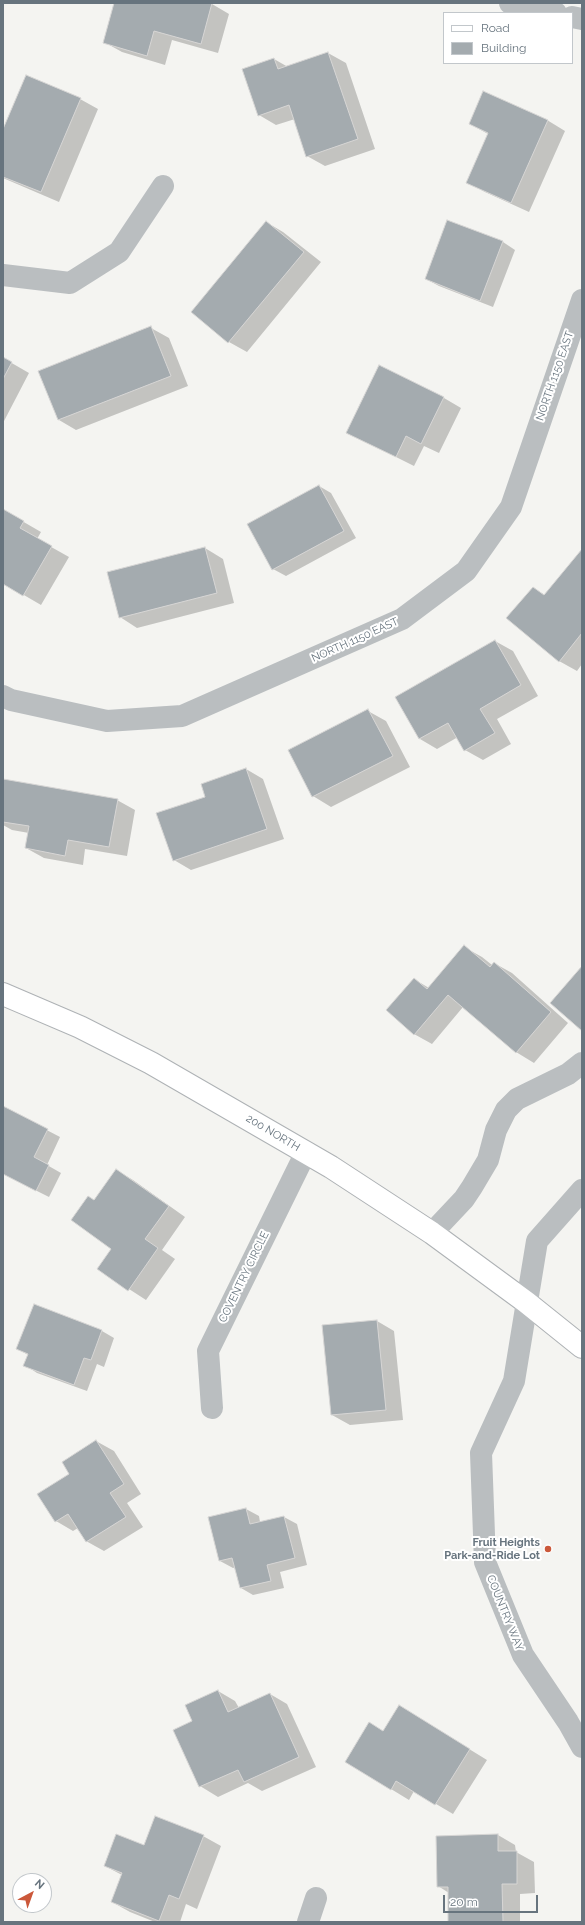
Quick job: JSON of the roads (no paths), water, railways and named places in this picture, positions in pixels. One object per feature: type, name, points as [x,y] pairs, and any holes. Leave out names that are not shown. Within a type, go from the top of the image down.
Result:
[{"type":"main road","name":"200 NORTH","points":[[3,994],[80,1027],[151,1063],[306,1152],[432,1233],[526,1302],[582,1347]]},
{"type":"street","points":[[510,3],[551,12]]},
{"type":"street","points":[[3,275],[70,283],[119,252],[163,186]]},
{"type":"street","name":"NORTH 1150 EAST","points":[[3,696],[11,700],[107,721],[182,716],[402,619],[466,572],[511,507],[580,309]]},
{"type":"street","points":[[432,1233],[464,1199],[472,1187],[488,1160],[496,1130],[506,1110],[517,1099],[568,1074],[582,1063]]},
{"type":"street","name":"COVENTRY CIRCLE","points":[[212,1408],[208,1351],[306,1152]]},
{"type":"street","name":"COUNTRY WAY","points":[[582,1190],[537,1241],[514,1381],[481,1453],[484,1562],[523,1655],[568,1722],[582,1747]]},
{"type":"street","points":[[308,1922],[316,1898]]},
{"type":"place","name":"Fruit Heights Park-and-Ride Lot","points":[[548,1549]]}]
